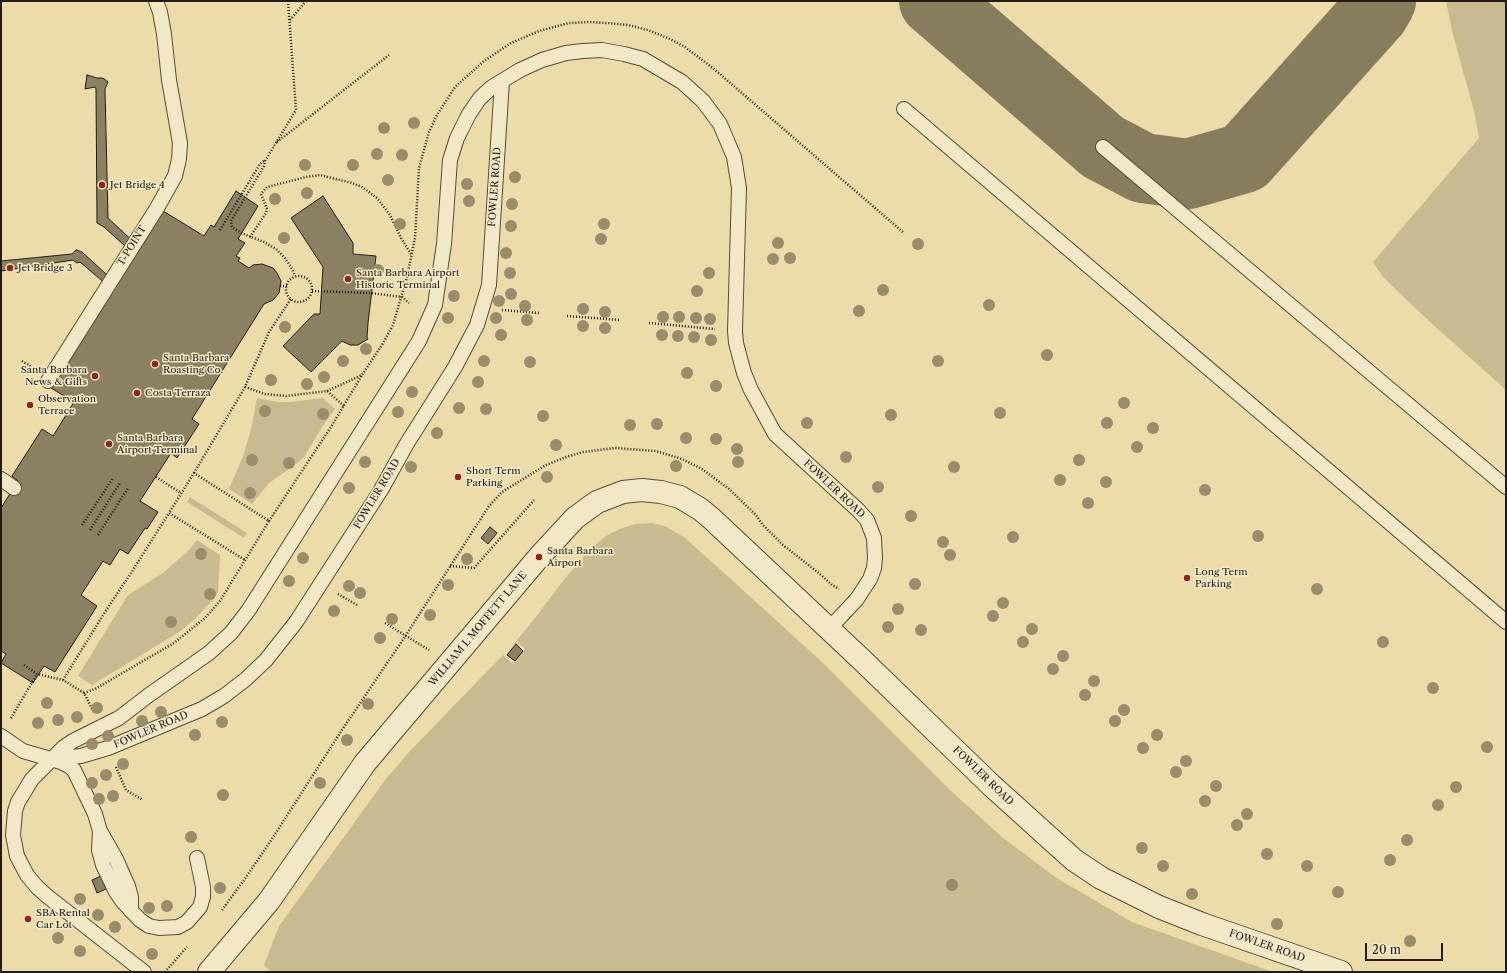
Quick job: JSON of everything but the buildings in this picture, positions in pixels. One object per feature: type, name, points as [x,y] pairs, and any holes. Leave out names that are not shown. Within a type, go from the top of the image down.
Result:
[{"type":"street","name":"WILLIAM L MOFFETT LANE","points":[[209,972],[269,901],[366,763],[391,732],[539,557],[575,518],[605,497],[623,492],[652,490],[670,494],[691,503],[712,518],[829,629]]},
{"type":"street","name":"FOWLER ROAD","points":[[829,629],[991,785],[1074,860],[1101,878],[1159,907],[1202,924],[1341,972]]},
{"type":"lane","name":"T-POINT","points":[[48,381],[161,202],[175,176],[179,159],[180,143],[164,34],[160,12],[156,1]]},
{"type":"lane","name":"FOWLER ROAD","points":[[144,972],[37,887],[27,875],[19,861],[14,846],[13,835],[15,811],[22,792],[50,759],[73,741],[119,718],[209,653],[231,633],[248,610],[419,341],[435,305],[444,244],[450,160],[457,138],[469,114],[480,98],[492,87],[520,70],[542,60],[566,53],[583,51],[602,50],[643,59],[682,82],[703,101],[720,124],[734,157],[739,188],[735,331],[736,343],[750,390],[775,434],[858,510],[866,520],[874,538],[876,558],[870,579],[857,598],[829,629]]},
{"type":"lane","name":"FOWLER ROAD","points":[[50,759],[81,756],[108,748],[202,709],[224,696],[246,679],[266,660],[296,622],[381,490],[406,445],[455,367],[477,325],[489,285],[502,81]]},
{"type":"lane","points":[[904,109],[1506,622]]},
{"type":"lane","points":[[1103,147],[1506,487]]},
{"type":"lane","points":[[1,479],[14,488]]},
{"type":"lane","points":[[1,736],[23,751],[69,766],[74,770],[95,814],[100,831],[99,850],[103,865],[116,892],[131,911],[149,926],[158,928],[178,927],[187,922],[200,907],[203,898],[203,887],[197,858]]},
{"type":"path","points":[[288,1],[296,110],[231,221],[232,227],[241,233],[264,242],[276,249],[291,267],[294,276]]},
{"type":"path","points":[[290,20],[306,1]]},
{"type":"path","points":[[276,143],[388,55]]},
{"type":"path","points":[[84,693],[95,689],[174,643],[192,629],[220,601],[269,521],[388,336],[402,297],[415,238],[419,168],[424,149],[429,132],[437,115],[448,97],[462,80]]},
{"type":"path","points":[[220,230],[260,164],[265,161]]},
{"type":"path","points":[[250,237],[266,213],[267,209],[261,194],[267,187],[320,175],[362,187],[377,198],[390,215],[411,255]]},
{"type":"path","points":[[294,276],[302,276],[311,284],[311,295],[306,301],[298,302],[291,299],[287,293],[288,282],[294,276]]},
{"type":"path","points":[[280,286],[287,286]]},
{"type":"path","points":[[312,291],[371,293],[402,297],[409,303]]},
{"type":"path","points":[[63,680],[194,473],[246,387],[269,332],[291,299]]},
{"type":"path","points":[[498,310],[539,313]]},
{"type":"path","points":[[568,316],[620,320]]},
{"type":"path","points":[[649,323],[719,329]]},
{"type":"path","points":[[22,361],[31,366]]},
{"type":"path","points":[[246,387],[265,394],[286,396],[327,391],[362,375]]},
{"type":"path","points":[[327,391],[344,406]]},
{"type":"path","points":[[194,473],[269,521]]},
{"type":"path","points":[[156,477],[181,493]]},
{"type":"path","points":[[82,525],[113,478]]},
{"type":"path","points":[[90,530],[120,483]]},
{"type":"path","points":[[98,535],[128,488]]},
{"type":"path","points":[[450,566],[474,568],[534,500]]},
{"type":"path","points":[[169,513],[245,560]]},
{"type":"path","points":[[256,542],[263,546]]},
{"type":"path","points":[[337,593],[356,605]]},
{"type":"path","points":[[385,623],[416,642]]},
{"type":"path","points":[[24,665],[37,674],[63,680],[84,693],[93,712]]},
{"type":"path","points":[[9,719],[37,674]]},
{"type":"path","points":[[116,766],[126,790],[143,800]]},
{"type":"shaded area","points":[[1446,1],[1506,1],[1506,390],[1418,311],[1383,277],[1373,262],[1479,138],[1474,111],[1452,31]]},
{"type":"shaded area","points":[[257,398],[278,402],[290,402],[323,398],[335,409],[304,457],[269,483],[252,504],[229,489],[244,454],[252,425]]},
{"type":"shaded area","points":[[190,497],[247,533],[244,538],[187,502]]},
{"type":"shaded area","points":[[652,523],[667,527],[685,538],[821,661],[951,791],[1002,837],[1058,879],[1132,922],[1273,972],[271,972],[264,965],[279,926],[386,779],[409,752],[503,655],[512,663],[515,661],[525,649],[516,641],[566,577],[590,550],[606,536],[620,529],[635,524]]},
{"type":"shaded area","points":[[197,540],[220,555],[218,592],[212,601],[195,619],[179,632],[92,685],[78,676],[128,595],[163,573],[188,551]]},
{"type":"taxiway","points":[[934,1],[1103,147],[1143,168],[1188,174],[1244,158],[1374,13],[1381,1]]},
{"type":"place","name":"Jet Bridge 4","points":[[102,185]]},
{"type":"place","name":"Jet Bridge 3","points":[[10,268]]},
{"type":"place","name":"Santa Barbara Airport Historic Terminal","points":[[348,279]]},
{"type":"place","name":"Santa Barbara Roasting Co.","points":[[155,364]]},
{"type":"place","name":"Santa Barbara News & Gifts","points":[[95,376]]},
{"type":"place","name":"Costa Terraza","points":[[137,393]]},
{"type":"place","name":"Observation Terrace","points":[[30,405]]},
{"type":"place","name":"Santa Barbara Airport Terminal","points":[[109,444]]},
{"type":"place","name":"Short Term Parking","points":[[458,477]]},
{"type":"place","name":"Santa Barbara Airport","points":[[539,557]]},
{"type":"place","name":"Long Term Parking","points":[[1187,578]]},
{"type":"place","name":"SBA Rental Car Lot","points":[[28,919]]}]
